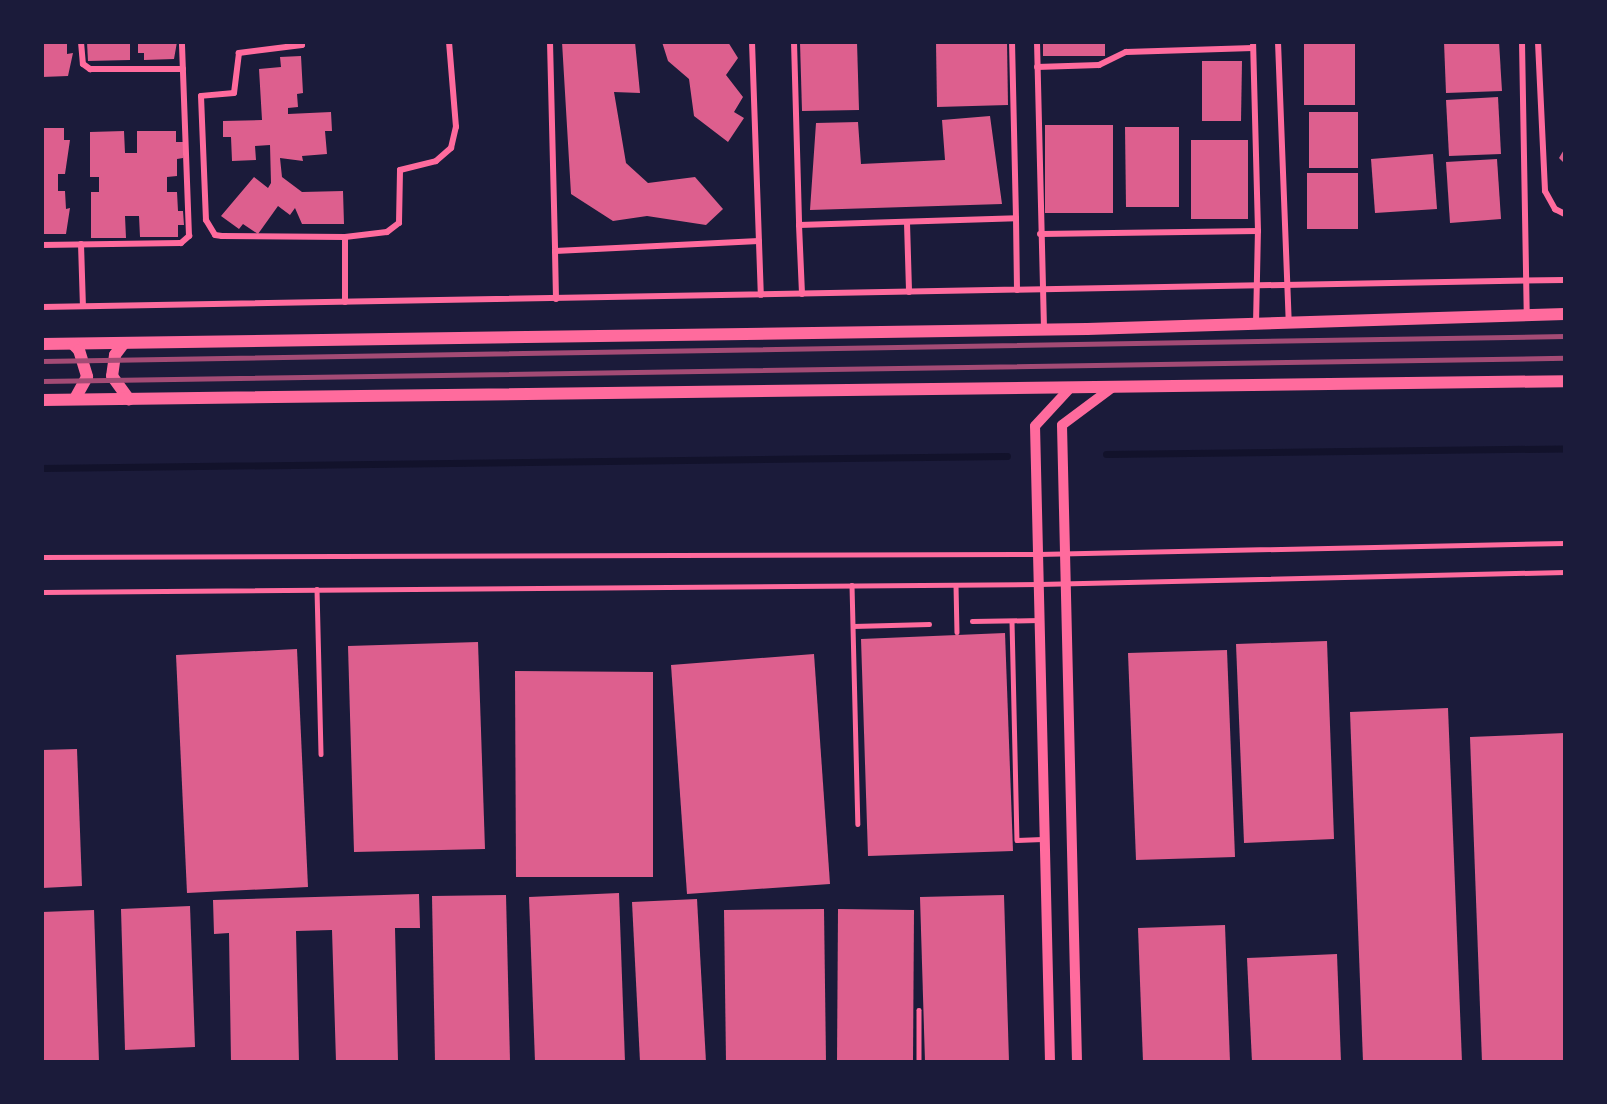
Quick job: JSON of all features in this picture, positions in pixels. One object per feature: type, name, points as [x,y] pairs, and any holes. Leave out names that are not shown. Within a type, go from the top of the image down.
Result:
[{"type":"main road","points":[[42,344],[1044,330],[1565,314]]},
{"type":"main road","points":[[124,343],[115,355],[112,376],[129,399]]},
{"type":"main road","points":[[73,344],[84,360],[87,378],[75,399]]},
{"type":"main road","points":[[42,400],[1565,381]]},
{"type":"street","points":[[81,42],[82,64],[90,69],[183,69]]},
{"type":"street","points":[[42,244],[181,243],[189,236],[182,42]]},
{"type":"street","points":[[302,42],[302,45],[239,53],[234,93],[201,96],[206,220],[215,235],[345,237],[387,232],[399,223],[400,170],[436,161],[451,148],[456,127],[449,42]]},
{"type":"street","points":[[550,42],[556,299]]},
{"type":"street","points":[[752,42],[761,295]]},
{"type":"street","points":[[794,42],[802,294]]},
{"type":"street","points":[[1012,42],[1017,290]]},
{"type":"street","points":[[1037,42],[1040,290],[1044,330]]},
{"type":"street","points":[[1278,42],[1290,323]]},
{"type":"street","points":[[1522,42],[1527,316]]},
{"type":"street","points":[[1538,42],[1545,191],[1555,209],[1565,214]]},
{"type":"street","points":[[1037,67],[1099,65],[1126,52],[1253,45],[1258,231],[1256,324]]},
{"type":"street","points":[[800,225],[1016,218]]},
{"type":"street","points":[[907,223],[909,292]]},
{"type":"street","points":[[1040,234],[1258,231]]},
{"type":"street","points":[[345,237],[345,302]]},
{"type":"street","points":[[555,251],[759,241]]},
{"type":"street","points":[[81,244],[83,306]]},
{"type":"street","points":[[42,307],[1565,280]]},
{"type":"street","points":[[1050,1062],[1042,839],[1035,426],[1071,387]]},
{"type":"street","points":[[1077,1062],[1062,425],[1113,387]]},
{"type":"lane","points":[[42,557],[1038,554],[1565,543]]},
{"type":"lane","points":[[42,592],[1039,584],[1565,572]]},
{"type":"lane","points":[[852,585],[858,824]]},
{"type":"lane","points":[[956,585],[957,632]]},
{"type":"lane","points":[[317,590],[321,754]]},
{"type":"lane","points":[[972,621],[1040,620]]},
{"type":"lane","points":[[1012,621],[1017,840],[1042,839]]},
{"type":"lane","points":[[853,626],[929,624]]},
{"type":"lane","points":[[919,1010],[919,1062]]},
{"type":"building","points":[[42,42],[67,42],[67,54],[73,53],[68,76],[42,77]]},
{"type":"building","points":[[87,42],[130,42],[130,60],[88,61]]},
{"type":"building","points":[[138,42],[177,42],[174,59],[144,60],[144,53],[138,53]]},
{"type":"building","points":[[562,42],[635,42],[640,93],[614,92],[626,163],[648,183],[695,177],[723,209],[706,225],[647,216],[613,221],[571,194]]},
{"type":"building","points":[[662,42],[728,42],[738,58],[726,75],[743,97],[734,112],[744,118],[728,142],[694,116],[689,79],[668,61]]},
{"type":"building","points":[[800,42],[857,42],[859,110],[802,111]]},
{"type":"building","points":[[936,42],[1007,42],[1008,105],[937,107]]},
{"type":"building","points":[[1043,42],[1105,42],[1105,56],[1043,56]]},
{"type":"building","points":[[1304,42],[1355,42],[1355,105],[1304,105]]},
{"type":"building","points":[[1444,42],[1499,42],[1502,91],[1446,93]]},
{"type":"building","points":[[301,56],[303,93],[297,94],[298,107],[288,108],[288,114],[331,112],[332,131],[325,131],[327,154],[302,156],[303,161],[280,158],[282,177],[302,192],[343,191],[344,224],[302,224],[295,208],[290,215],[278,206],[258,234],[243,224],[239,229],[221,216],[254,177],[268,188],[271,183],[270,145],[255,146],[256,160],[232,161],[231,137],[223,137],[223,121],[262,120],[259,69],[281,67],[280,57]]},
{"type":"building","points":[[1202,61],[1242,61],[1241,121],[1202,121]]},
{"type":"building","points":[[1498,97],[1501,154],[1449,156],[1446,100]]},
{"type":"building","points":[[1309,112],[1358,112],[1358,168],[1309,168]]},
{"type":"building","points":[[990,116],[1002,204],[810,210],[816,123],[858,122],[861,164],[945,160],[942,120]]},
{"type":"building","points":[[1045,125],[1113,125],[1113,213],[1045,213]]},
{"type":"building","points":[[1125,127],[1179,127],[1179,207],[1126,207]]},
{"type":"building","points":[[42,128],[64,128],[64,140],[70,140],[65,174],[58,174],[58,191],[65,191],[66,209],[70,208],[66,234],[42,234]]},
{"type":"building","points":[[124,131],[125,153],[137,153],[137,131],[176,131],[176,142],[183,142],[183,158],[177,159],[177,176],[167,177],[167,192],[177,192],[178,211],[183,211],[184,225],[178,225],[178,237],[140,237],[139,216],[125,216],[126,238],[91,238],[91,192],[99,192],[99,177],[90,177],[90,132]]},
{"type":"building","points":[[1191,140],[1248,140],[1248,219],[1191,219]]},
{"type":"building","points":[[1565,148],[1565,164],[1559,158]]},
{"type":"building","points":[[1433,154],[1437,209],[1375,213],[1371,159]]},
{"type":"building","points":[[1497,159],[1501,219],[1450,223],[1446,162]]},
{"type":"building","points":[[1307,173],[1358,173],[1358,229],[1307,229]]},
{"type":"building","points":[[1005,633],[1013,851],[868,856],[861,639]]},
{"type":"building","points":[[1327,641],[1334,839],[1244,843],[1236,644]]},
{"type":"building","points":[[478,642],[485,849],[354,852],[348,646]]},
{"type":"building","points":[[297,649],[308,887],[187,893],[176,655]]},
{"type":"building","points":[[1227,650],[1235,857],[1136,860],[1128,653]]},
{"type":"building","points":[[814,654],[830,884],[687,894],[671,665]]},
{"type":"building","points":[[515,671],[653,672],[653,877],[516,877]]},
{"type":"building","points":[[1448,708],[1462,1062],[1363,1062],[1350,712]]},
{"type":"building","points":[[1565,733],[1565,1062],[1482,1062],[1470,737]]},
{"type":"building","points":[[77,749],[82,886],[42,888],[42,750]]},
{"type":"building","points":[[619,893],[625,1062],[535,1062],[529,897]]},
{"type":"building","points":[[419,894],[420,928],[395,928],[398,1061],[336,1062],[332,930],[296,931],[299,1062],[231,1062],[229,933],[214,934],[213,900]]},
{"type":"building","points":[[506,895],[510,1061],[435,1062],[432,896]]},
{"type":"building","points":[[1004,895],[1009,1062],[925,1062],[920,897]]},
{"type":"building","points":[[697,899],[706,1062],[640,1062],[632,902]]},
{"type":"building","points":[[190,906],[195,1047],[125,1050],[121,909]]},
{"type":"building","points":[[824,909],[826,1062],[726,1062],[724,910]]},
{"type":"building","points":[[838,909],[914,910],[913,1062],[837,1062]]},
{"type":"building","points":[[94,910],[99,1062],[42,1062],[42,912]]},
{"type":"building","points":[[1225,925],[1230,1062],[1143,1062],[1138,928]]},
{"type":"building","points":[[1337,954],[1341,1062],[1252,1062],[1247,958]]},
{"type":"waterway","points":[[1106,454],[1565,448]]},
{"type":"waterway","points":[[42,468],[1007,456]]},
{"type":"railway","points":[[42,361],[1565,336]]},
{"type":"railway","points":[[42,381],[1565,358]]}]
